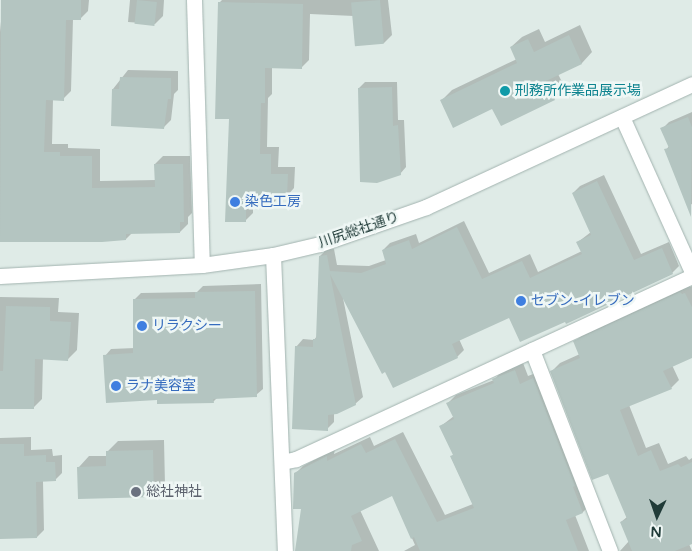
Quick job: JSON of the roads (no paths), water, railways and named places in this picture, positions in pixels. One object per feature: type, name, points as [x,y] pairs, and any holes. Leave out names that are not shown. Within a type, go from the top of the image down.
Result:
[{"type":"street","points":[[194,0],[202,265]]},
{"type":"street","name":"川尻総社通り","points":[[0,276],[202,265],[273,255],[320,244],[426,207],[692,84]]},
{"type":"street","points":[[622,117],[692,272]]},
{"type":"street","points":[[273,255],[285,551]]},
{"type":"street","points":[[282,462],[296,459],[692,276]]},
{"type":"street","points":[[532,350],[610,551]]},
{"type":"place","name":"刑務所作業品展示場","points":[[505,91]]},
{"type":"place","name":"染色工房","points":[[235,202]]},
{"type":"place","name":"セブン-イレブン","points":[[521,301]]},
{"type":"place","name":"リラクシー","points":[[142,326]]},
{"type":"place","name":"ラナ美容室","points":[[116,386]]},
{"type":"place","name":"総社神社","points":[[136,492]]}]
